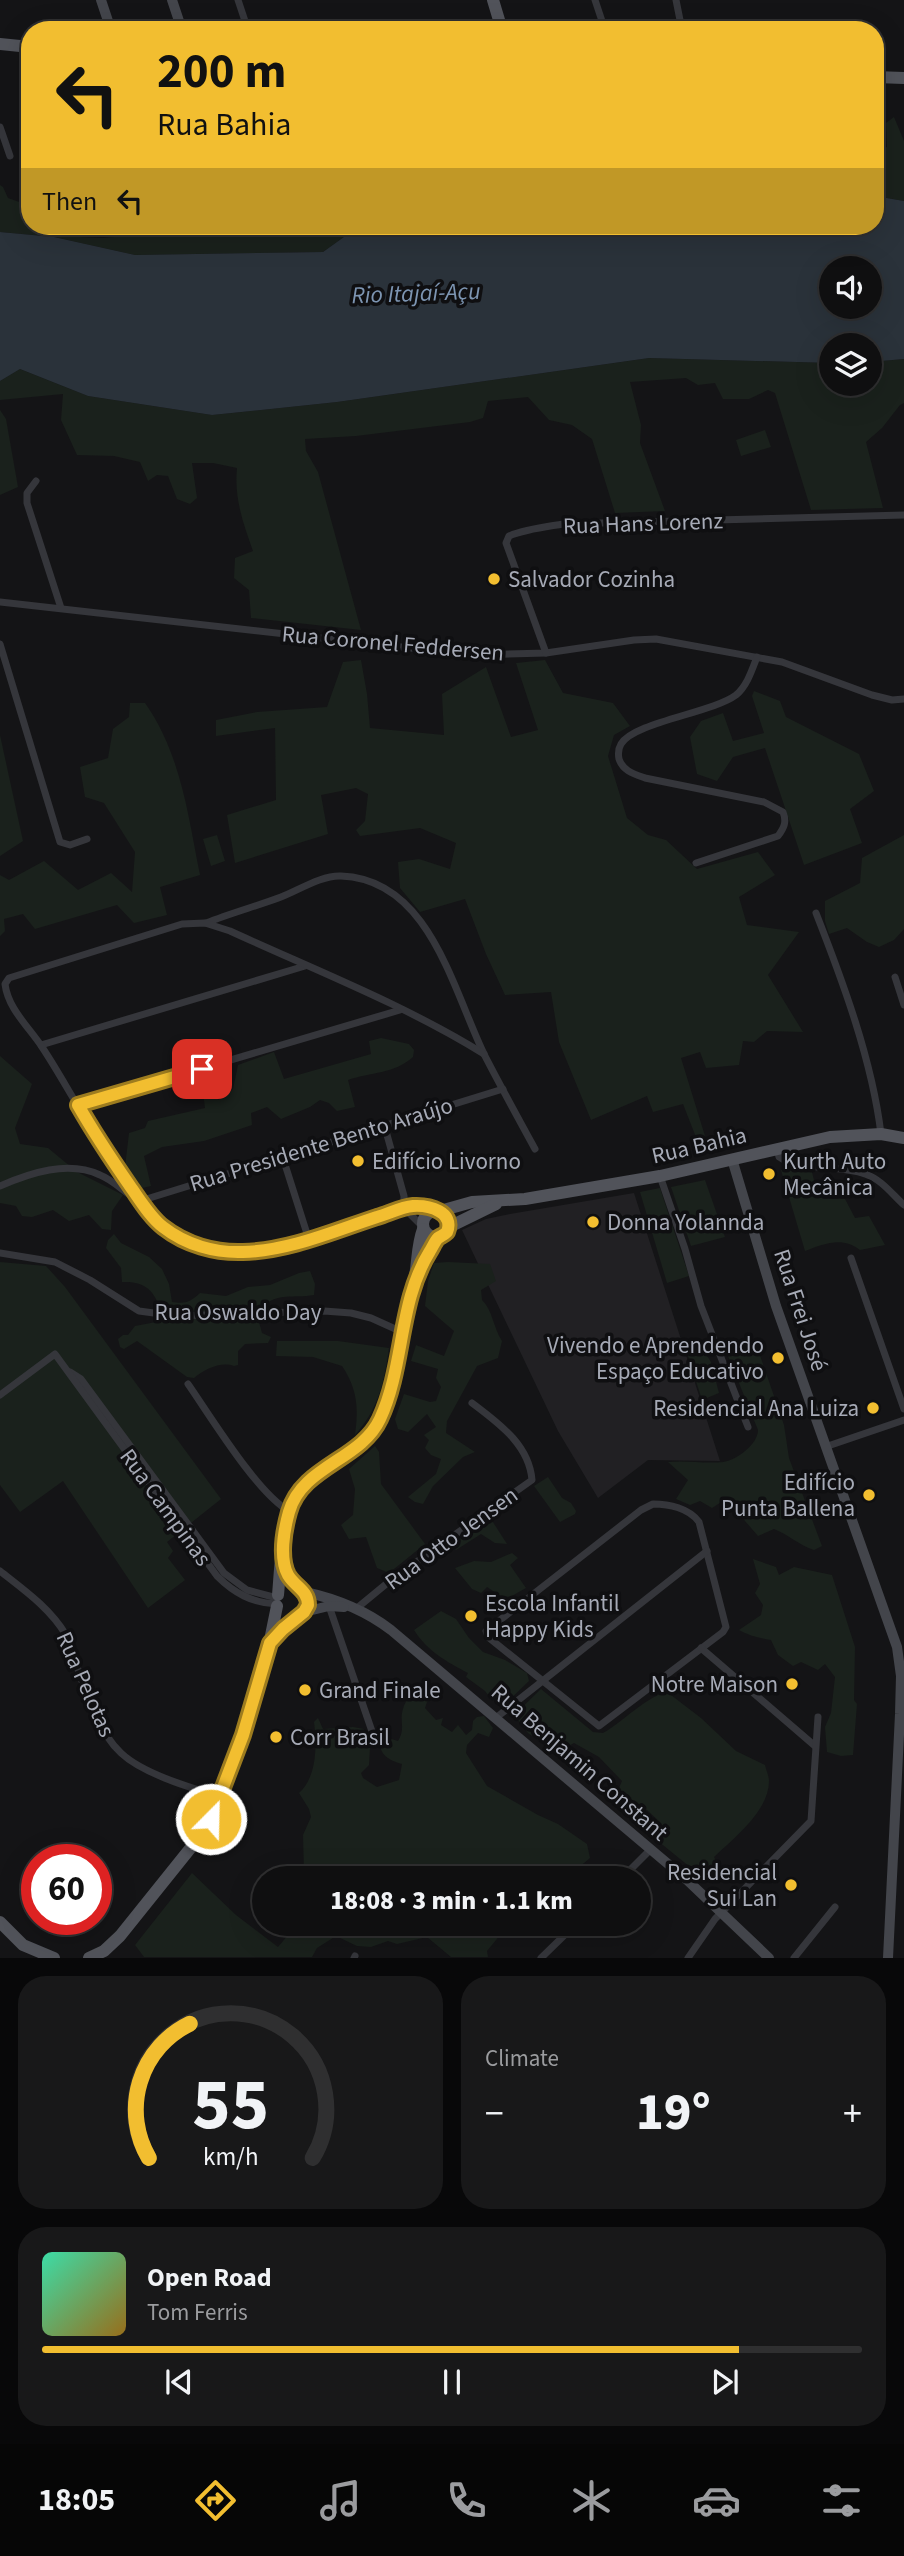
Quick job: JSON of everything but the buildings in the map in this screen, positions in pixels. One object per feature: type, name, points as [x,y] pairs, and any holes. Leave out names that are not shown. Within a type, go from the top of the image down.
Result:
[{"type":"main road","points":[[493,0],[499,21]]},
{"type":"main road","points":[[0,44],[21,46]]},
{"type":"main road","points":[[884,77],[904,78]]},
{"type":"main road","name":"Rua Bahia","points":[[437,1211],[459,1204],[566,1193],[660,1176],[839,1135],[904,1138]]},
{"type":"main road","name":"Rua Bahia","points":[[449,1227],[503,1201]]},
{"type":"main road","points":[[89,1958],[104,1951],[120,1936],[211,1819],[250,1716],[270,1643],[289,1511],[304,1486],[360,1443],[377,1424],[389,1394],[416,1275],[419,1242],[425,1216],[437,1211],[447,1217],[449,1227],[445,1234],[438,1237],[428,1235],[423,1227]]},
{"type":"main road","points":[[416,1275],[438,1237]]},
{"type":"main road","points":[[270,1643],[308,1605],[301,1590],[286,1572],[283,1549]]},
{"type":"main road","points":[[277,1601],[289,1586],[301,1590]]},
{"type":"main road","points":[[277,1601],[285,1616],[300,1614]]},
{"type":"main road","points":[[0,1922],[23,1945],[54,1958]]},
{"type":"street","points":[[101,0],[108,21]]},
{"type":"street","points":[[172,0],[179,21]]},
{"type":"street","points":[[238,0],[245,21]]},
{"type":"street","points":[[595,0],[602,21]]},
{"type":"street","points":[[676,0],[680,21]]},
{"type":"street","points":[[0,127],[10,156]]},
{"type":"street","points":[[36,481],[27,493],[27,503],[61,608]]},
{"type":"street","name":"Rua Hans Lorenz","points":[[546,653],[506,543],[513,534],[532,528],[563,524],[904,515]]},
{"type":"street","name":"Rua Coronel Feddersen","points":[[0,602],[473,655],[546,653],[656,639],[782,662],[872,695],[892,700],[904,699]]},
{"type":"street","points":[[0,644],[61,842],[70,845],[87,839]]},
{"type":"street","points":[[696,863],[778,836],[784,828],[783,812],[764,802],[645,778],[629,772],[621,765],[618,755],[621,743],[634,733],[723,702],[738,694],[748,680],[757,657]]},
{"type":"street","points":[[437,1211],[415,1206],[404,1208],[309,1240],[269,1250],[219,1251],[175,1235],[162,1226],[140,1201],[41,1045],[11,1003],[5,984],[9,978],[182,925],[205,923],[338,876],[353,877],[385,888],[401,898],[424,925],[467,1012],[484,1054],[535,1149]]},
{"type":"street","points":[[816,913],[842,981],[867,1067],[881,1135]]},
{"type":"street","points":[[205,923],[401,1010],[457,1037],[484,1054]]},
{"type":"street","points":[[41,1045],[306,966]]},
{"type":"street","points":[[895,977],[904,1005]]},
{"type":"street","points":[[78,1105],[401,1010]]},
{"type":"street","name":"Rua Presidente Bento Araújo","points":[[140,1201],[503,1089]]},
{"type":"street","points":[[384,1124],[404,1196],[404,1208],[423,1227]]},
{"type":"street","points":[[777,1149],[779,1157],[793,1164],[827,1166],[868,1175],[904,1205]]},
{"type":"street","points":[[282,1155],[309,1240]]},
{"type":"street","name":"Rua Frei José","points":[[732,1159],[776,1306],[897,1647],[902,1714],[888,1958]]},
{"type":"street","points":[[4,1185],[45,1170],[85,1169],[103,1176],[140,1201]]},
{"type":"street","points":[[660,1176],[701,1306],[748,1427]]},
{"type":"street","name":"Rua Oswaldo Day","points":[[0,1253],[44,1258],[66,1266],[139,1311],[154,1314],[176,1316],[324,1311],[371,1318],[402,1332]]},
{"type":"street","points":[[851,1258],[904,1409]]},
{"type":"street","name":"Rua Campinas","points":[[0,1395],[55,1354],[225,1573],[247,1590],[277,1601]]},
{"type":"street","points":[[188,1384],[250,1472],[273,1499],[289,1511]]},
{"type":"street","name":"Rua Otto Jensen","points":[[357,1608],[391,1580],[532,1480],[519,1444],[472,1403]]},
{"type":"street","points":[[825,1447],[904,1420]]},
{"type":"street","points":[[653,1504],[666,1504],[695,1516],[707,1551],[726,1627],[723,1632],[599,1726],[488,1637],[488,1628],[641,1510],[653,1504]]},
{"type":"street","points":[[497,1717],[707,1551]]},
{"type":"street","name":"Rua Pelotas","points":[[0,1571],[44,1606],[61,1625],[99,1722],[122,1755],[155,1773],[221,1797]]},
{"type":"street","name":"Rua Benjamin Constant","points":[[301,1590],[357,1608],[391,1630],[497,1717],[723,1912],[769,1958]]},
{"type":"street","points":[[329,1606],[376,1743]]},
{"type":"street","name":"Rua Benjamin Constant","points":[[300,1614],[329,1606],[357,1608]]},
{"type":"street","points":[[701,1648],[815,1746]]},
{"type":"street","points":[[688,1958],[715,1919],[811,1821],[818,1717]]},
{"type":"street","points":[[634,1866],[650,1850]]},
{"type":"street","points":[[794,1958],[835,1907]]},
{"type":"street","points":[[541,1958],[564,1936]]},
{"type":"shaded area","points":[[894,117],[904,141],[904,201],[884,198],[886,123]]},
{"type":"shaded area","points":[[0,185],[8,198],[21,203],[21,234],[0,232]]},
{"type":"shaded area","points":[[32,235],[103,238],[136,235],[347,235],[323,252],[135,255],[54,237]]},
{"type":"shaded area","points":[[649,358],[819,363],[819,396],[882,396],[882,361],[904,359],[904,403],[866,442],[883,508],[811,510],[775,393],[768,390],[749,399],[723,399],[715,383],[698,385],[686,378],[630,382],[641,425],[640,443],[665,511],[615,513],[592,439],[572,425],[549,420],[528,397],[488,401],[483,418],[470,422],[356,436],[305,439],[306,451],[318,472],[361,630],[251,618],[249,590],[234,578],[235,558],[253,551],[238,500],[237,468],[213,463],[192,463],[197,498],[190,504],[177,499],[168,476],[157,475],[148,481],[140,462],[114,456],[77,455],[61,420],[63,394],[0,400],[0,381],[20,369],[88,396],[212,415],[337,402]]},
{"type":"shaded area","points":[[0,410],[6,419],[18,487],[0,495]]},
{"type":"shaded area","points":[[765,430],[771,447],[741,456],[736,440]]},
{"type":"shaded area","points":[[361,660],[370,728],[444,735],[442,694],[486,667],[511,737],[538,730],[516,663],[545,660],[563,693],[613,703],[630,726],[614,735],[608,756],[627,818],[648,835],[666,840],[697,869],[758,852],[775,875],[739,897],[747,925],[799,932],[768,975],[803,1032],[767,1031],[754,1042],[743,1041],[739,1065],[706,1068],[700,1052],[681,1058],[709,1149],[701,1150],[683,1104],[653,1112],[647,1096],[591,1120],[559,1042],[551,992],[505,995],[465,899],[420,912],[400,888],[398,862],[419,859],[450,869],[456,843],[420,828],[360,836],[356,830],[365,821],[368,794],[356,788],[321,795],[328,834],[235,863],[227,815],[276,800],[275,728],[216,736],[216,720],[257,712],[327,707],[343,662]]},
{"type":"shaded area","points":[[754,691],[780,701],[786,717],[859,754],[874,791],[850,809],[862,843],[804,865],[765,748],[733,757],[717,781],[697,774],[690,737],[701,721],[723,713],[733,741],[764,733],[752,696]]},
{"type":"shaded area","points":[[130,703],[145,703],[167,743],[182,786],[200,875],[160,887],[167,915],[134,923],[117,905],[35,929],[23,914],[4,919],[5,931],[0,936],[0,875],[9,880],[44,861],[78,890],[111,873],[132,892],[135,852],[104,803],[85,797],[80,767],[108,758],[113,729],[129,717]]},
{"type":"shaded area","points":[[0,735],[23,841],[0,856]]},
{"type":"shaded area","points":[[217,835],[225,861],[211,866],[203,839]]},
{"type":"shaded area","points":[[904,835],[904,929],[894,940],[879,947],[847,928],[829,934],[825,921],[825,901],[860,883],[862,858]]},
{"type":"shaded area","points":[[381,1038],[409,1044],[414,1050],[413,1057],[390,1070],[348,1080],[355,1107],[337,1111],[329,1103],[320,1100],[281,1119],[267,1107],[251,1113],[252,1125],[204,1141],[162,1147],[144,1156],[151,1186],[138,1189],[125,1167],[129,1133],[145,1128],[148,1121],[205,1108],[203,1092],[215,1088],[218,1100],[233,1089],[238,1065],[274,1052],[284,1079],[371,1054],[369,1041]]},
{"type":"shaded area","points":[[0,1056],[32,1084],[15,1128],[20,1144],[48,1148],[77,1172],[123,1195],[112,1211],[111,1230],[102,1229],[89,1215],[69,1221],[53,1210],[32,1217],[22,1216],[16,1206],[0,1203]]},
{"type":"shaded area","points":[[781,1170],[812,1172],[817,1193],[823,1199],[845,1199],[855,1218],[869,1216],[885,1245],[860,1250],[840,1242],[805,1251]]},
{"type":"shaded area","points":[[705,1180],[725,1237],[691,1246],[671,1187]]},
{"type":"shaded area","points":[[660,1188],[689,1276],[667,1283],[640,1192]]},
{"type":"shaded area","points":[[634,1193],[720,1461],[648,1460],[598,1498],[558,1431],[462,1230],[486,1219]]},
{"type":"shaded area","points":[[114,1234],[121,1243],[149,1257],[162,1269],[169,1284],[172,1302],[188,1302],[200,1293],[226,1296],[248,1287],[270,1285],[310,1271],[315,1284],[314,1295],[274,1299],[261,1308],[259,1322],[262,1333],[271,1337],[268,1343],[245,1344],[238,1351],[238,1365],[219,1365],[194,1378],[187,1377],[137,1341],[124,1349],[120,1347],[118,1339],[128,1335],[135,1326],[156,1322],[161,1311],[148,1288],[137,1283],[122,1282],[121,1268],[106,1248],[108,1240]]},
{"type":"shaded area","points":[[0,1262],[46,1266],[65,1287],[221,1499],[167,1542],[173,1551],[168,1558],[185,1580],[148,1608],[63,1481],[20,1512],[0,1485]]},
{"type":"shaded area","points":[[434,1263],[490,1264],[496,1281],[481,1290],[482,1300],[489,1309],[502,1341],[498,1358],[477,1366],[447,1421],[446,1433],[475,1452],[463,1457],[433,1486],[423,1504],[408,1497],[436,1474],[441,1459],[431,1455],[425,1448],[429,1440],[424,1435],[436,1427],[427,1414],[408,1432],[398,1429],[395,1419],[404,1394],[430,1402],[436,1401],[441,1387],[436,1378],[438,1369],[411,1361],[416,1345],[444,1356],[454,1331],[425,1306],[428,1281]]},
{"type":"shaded area","points":[[277,1341],[338,1341],[389,1348],[375,1405],[355,1435],[356,1399],[342,1366],[313,1357],[276,1356]]},
{"type":"shaded area","points":[[755,1341],[784,1425],[789,1458],[822,1546],[814,1550],[774,1529],[758,1536],[726,1499],[712,1508],[700,1501],[690,1505],[676,1499],[688,1480],[668,1462],[729,1461],[746,1450],[757,1435],[758,1430],[724,1346],[730,1342],[735,1345]]},
{"type":"shaded area","points":[[685,1346],[702,1348],[711,1362],[719,1393],[702,1400]]},
{"type":"shaded area","points":[[375,1446],[379,1452],[381,1484],[425,1544],[389,1573],[377,1568],[366,1537],[349,1539],[341,1525],[353,1515],[355,1489],[349,1469]]},
{"type":"shaded area","points":[[548,1477],[562,1498],[571,1503],[576,1511],[560,1522],[534,1486]]},
{"type":"shaded area","points":[[489,1516],[507,1544],[495,1543],[481,1534],[456,1550],[450,1544]]},
{"type":"shaded area","points":[[512,1553],[518,1558],[510,1565],[526,1588],[510,1597],[499,1595],[487,1587],[481,1593],[472,1589],[455,1568],[474,1561],[491,1562]]},
{"type":"shaded area","points":[[753,1559],[776,1567],[779,1575],[794,1567],[832,1575],[855,1647],[854,1700],[857,1704],[853,1755],[841,1756],[827,1752],[825,1727],[831,1713],[835,1677],[825,1664],[818,1670],[801,1662],[793,1666],[778,1655],[771,1640],[739,1630],[761,1615],[763,1605],[755,1593],[760,1584]]},
{"type":"shaded area","points":[[441,1611],[456,1619],[483,1652],[505,1660],[527,1673],[529,1681],[505,1704],[492,1700],[485,1691],[466,1677],[468,1673],[431,1650],[414,1630]]},
{"type":"shaded area","points":[[418,1685],[430,1691],[434,1698],[427,1702],[425,1708],[436,1720],[443,1718],[441,1725],[452,1732],[458,1725],[466,1735],[472,1730],[473,1721],[484,1716],[493,1728],[489,1737],[478,1733],[467,1745],[466,1753],[487,1786],[558,1824],[587,1844],[590,1858],[580,1866],[304,1866],[303,1835],[311,1817],[299,1793],[312,1770],[315,1750],[314,1722],[318,1718],[323,1729],[364,1729],[370,1747],[369,1765],[361,1773],[363,1778],[377,1787],[399,1780],[402,1764],[386,1756],[381,1750],[379,1740],[388,1738],[398,1741],[407,1700]]},
{"type":"shaded area","points":[[541,1689],[593,1732],[603,1733],[642,1705],[667,1692],[701,1718],[736,1751],[765,1765],[769,1781],[763,1803],[740,1833],[714,1857],[719,1867],[706,1880],[653,1837],[662,1824],[618,1790],[622,1781],[599,1757],[574,1743],[556,1753],[528,1733],[514,1715]]},
{"type":"shaded area","points":[[192,1873],[252,1927],[252,1936],[264,1936],[278,1947],[287,1936],[336,1936],[317,1948],[312,1957],[144,1957],[135,1945]]},
{"type":"shaded area","points":[[336,1936],[499,1936],[487,1951],[488,1957],[451,1957],[427,1937],[397,1944],[388,1941],[371,1947],[357,1946]]},
{"type":"water","name":"Rio Itajaí-Açu","points":[[884,198],[904,201],[904,359],[882,361],[882,333],[819,333],[819,363],[649,358],[337,402],[212,415],[88,396],[20,369],[0,381],[0,232],[54,237],[135,255],[323,252],[347,235],[884,235]]},
{"type":"place","name":"Salvador Cozinha","points":[[494,579]]},
{"type":"place","name":"Edifício Livorno","points":[[358,1161]]},
{"type":"place","name":"Kurth Auto Mecânica","points":[[769,1174]]},
{"type":"place","name":"Donna Yolannda","points":[[593,1222]]},
{"type":"place","name":"Vivendo e Aprendendo Espaço Educativo","points":[[778,1358]]},
{"type":"place","name":"Residencial Ana Luiza","points":[[873,1408]]},
{"type":"place","name":"Edifício Punta Ballena","points":[[869,1495]]},
{"type":"place","name":"Escola Infantil Happy Kids","points":[[471,1616]]},
{"type":"place","name":"Notre Maison","points":[[792,1684]]},
{"type":"place","name":"Grand Finale","points":[[305,1690]]},
{"type":"place","name":"Corr Brasil","points":[[276,1737]]},
{"type":"place","name":"Residencial Sui Lan","points":[[791,1885]]},
{"type":"route","points":[[202,1069],[78,1105],[99,1141],[149,1212],[175,1235],[219,1251],[244,1252],[269,1250],[309,1240],[415,1206],[443,1213],[449,1224],[447,1232],[438,1237],[416,1275],[389,1394],[381,1417],[360,1443],[304,1486],[289,1511],[283,1549],[286,1572],[305,1592],[308,1605],[301,1615],[270,1643],[243,1735],[211,1819]]}]
